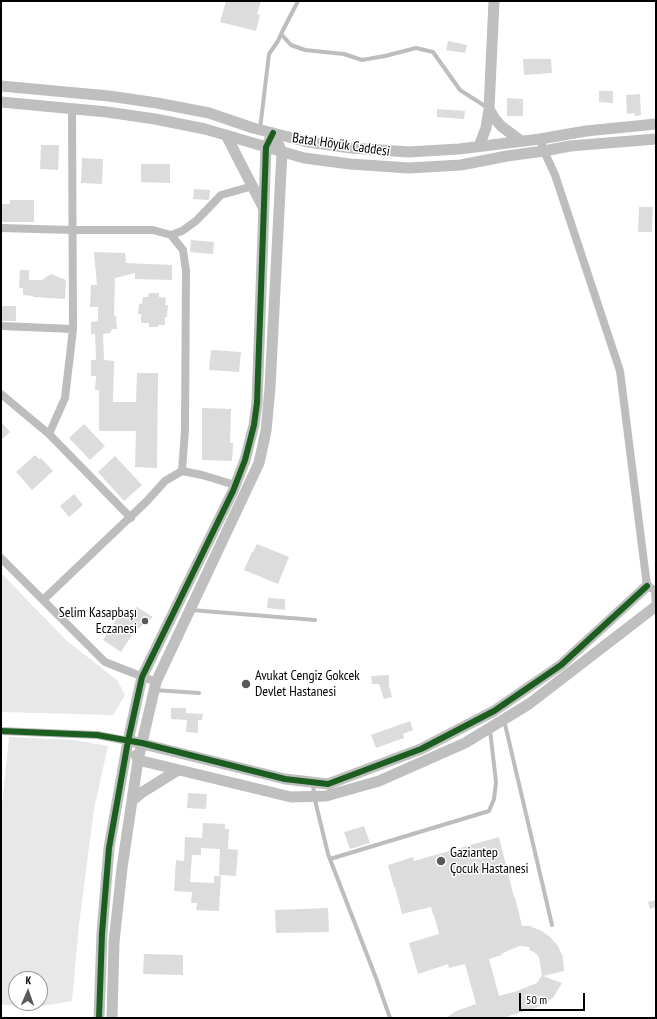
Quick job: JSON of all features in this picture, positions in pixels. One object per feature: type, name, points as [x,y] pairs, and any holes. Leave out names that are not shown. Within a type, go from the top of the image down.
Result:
[{"type":"street","points":[[480,146],[486,128],[489,109],[494,1]]},
{"type":"street","name":"Batal Höyük Caddesi","points":[[1,86],[109,96],[157,103],[209,113],[273,133],[308,142],[351,148],[402,152],[431,152],[540,139],[586,131],[656,124]]},
{"type":"street","name":"Batal Höyük Caddesi","points":[[1,102],[155,119],[205,129],[304,158],[350,164],[409,168],[461,165],[507,156],[595,143],[656,139]]},
{"type":"street","points":[[49,434],[65,398],[73,328],[72,109]]},
{"type":"street","points":[[489,109],[501,126],[522,141]]},
{"type":"street","points":[[99,1018],[102,933],[109,848],[128,741],[142,677],[235,485],[245,460],[254,425],[257,403],[266,147],[273,133]]},
{"type":"street","points":[[112,1018],[114,942],[123,862],[138,760],[155,686],[259,463],[264,442],[270,388],[282,152],[273,133]]},
{"type":"street","points":[[226,135],[264,209]]},
{"type":"street","points":[[540,139],[555,175],[620,371],[647,586]]},
{"type":"street","points":[[172,236],[196,221],[221,195],[253,186]]},
{"type":"street","points":[[1,228],[153,230],[172,236],[183,250],[186,271],[185,430],[182,471]]},
{"type":"street","points":[[1,326],[73,328]]},
{"type":"street","points":[[1,394],[49,434],[131,518]]},
{"type":"street","points":[[43,600],[131,518],[165,481],[182,471],[202,475],[235,485]]},
{"type":"street","points":[[1,558],[105,662],[142,677],[155,686]]},
{"type":"street","points":[[128,741],[138,760],[291,797],[326,796],[379,782],[464,743],[529,704],[656,607],[655,590],[647,586]]},
{"type":"street","points":[[1,731],[97,735],[142,743],[286,779],[328,784],[421,749],[494,711],[560,665],[647,586]]},
{"type":"street","points":[[133,800],[141,793],[178,770]]},
{"type":"lane","points":[[260,129],[269,54],[278,41],[298,1]]},
{"type":"lane","points":[[281,34],[291,45],[304,50],[344,54],[362,60],[416,48],[433,52],[460,90],[489,109]]},
{"type":"lane","points":[[191,610],[315,620]]},
{"type":"lane","points":[[155,686],[199,694]]},
{"type":"lane","points":[[504,719],[552,925]]},
{"type":"lane","points":[[330,859],[489,811],[494,799],[496,782],[490,728]]},
{"type":"lane","points":[[313,782],[314,796],[330,859],[390,1018]]},
{"type":"shaded area","points":[[1,573],[67,641],[117,680],[125,695],[113,715],[1,712]]},
{"type":"shaded area","points":[[9,737],[74,740],[108,746],[94,809],[79,925],[72,1001],[48,1005],[48,971],[8,971],[8,1005],[1,1004],[1,813]]},
{"type":"building","points":[[226,1],[261,1],[257,14],[260,15],[256,31],[220,22]]},
{"type":"building","points":[[448,41],[467,45],[465,53],[446,50]]},
{"type":"building","points":[[523,59],[551,59],[552,73],[524,75]]},
{"type":"building","points":[[599,91],[613,91],[613,103],[599,102]]},
{"type":"building","points":[[640,94],[641,115],[635,116],[634,113],[627,114],[626,95]]},
{"type":"building","points":[[507,98],[523,99],[523,116],[507,116]]},
{"type":"building","points":[[437,109],[465,111],[464,119],[437,117]]},
{"type":"building","points":[[41,145],[59,145],[58,170],[40,169]]},
{"type":"building","points":[[82,158],[103,159],[102,184],[81,183]]},
{"type":"building","points":[[141,164],[170,164],[170,183],[141,182]]},
{"type":"building","points":[[194,189],[210,190],[209,200],[193,199]]},
{"type":"building","points":[[10,200],[34,200],[34,222],[1,222],[1,204],[10,204]]},
{"type":"building","points":[[639,207],[653,207],[652,232],[638,232]]},
{"type":"building","points":[[191,240],[214,242],[213,254],[190,252]]},
{"type":"building","points":[[94,252],[125,253],[126,263],[172,265],[172,280],[135,279],[135,273],[115,278],[114,316],[116,316],[117,329],[112,329],[110,333],[103,334],[104,360],[114,361],[113,402],[136,402],[137,373],[158,373],[157,468],[135,467],[136,431],[99,431],[99,390],[95,390],[96,376],[91,376],[91,360],[96,360],[95,334],[91,334],[91,322],[98,321],[98,307],[90,307],[91,285],[97,285]]},
{"type":"building","points":[[20,270],[29,270],[29,280],[42,280],[51,274],[66,280],[65,299],[23,295],[23,288],[19,288]]},
{"type":"building","points":[[149,293],[159,293],[159,297],[166,298],[165,305],[168,305],[165,325],[149,327],[149,323],[141,323],[141,314],[138,314],[139,304],[142,304],[143,297],[148,297]]},
{"type":"building","points":[[1,306],[16,306],[16,321],[1,321]]},
{"type":"building","points":[[211,350],[241,352],[239,372],[209,370]]},
{"type":"building","points":[[202,408],[231,409],[230,443],[233,443],[232,461],[202,460]]},
{"type":"building","points":[[1,422],[10,432],[1,440]]},
{"type":"building","points":[[84,424],[105,446],[90,460],[69,438]]},
{"type":"building","points":[[35,455],[39,459],[41,458],[53,471],[32,490],[16,472]]},
{"type":"building","points":[[115,456],[142,485],[124,501],[98,472]]},
{"type":"building","points":[[74,494],[83,505],[69,517],[60,506]]},
{"type":"building","points":[[257,544],[289,557],[278,584],[244,570]]},
{"type":"building","points":[[268,598],[285,599],[285,610],[267,608]]},
{"type":"building","points":[[137,607],[153,617],[134,632],[121,652],[103,640],[117,618]]},
{"type":"building","points":[[389,675],[389,686],[392,697],[384,699],[379,684],[372,684],[371,676]]},
{"type":"building","points":[[171,708],[186,708],[186,713],[203,714],[202,720],[198,720],[198,733],[186,732],[187,720],[171,719]]},
{"type":"building","points":[[410,721],[413,730],[403,734],[404,738],[376,748],[371,735]]},
{"type":"building","points":[[188,793],[207,794],[206,809],[187,808]]},
{"type":"building","points":[[203,823],[225,824],[225,829],[229,829],[228,849],[238,850],[236,876],[219,875],[220,849],[201,848],[201,855],[192,855],[190,882],[214,883],[214,876],[221,876],[219,911],[196,910],[197,903],[191,903],[192,892],[174,891],[176,860],[184,861],[185,837],[202,838]]},
{"type":"building","points":[[364,826],[370,843],[350,849],[344,832]]},
{"type":"building","points":[[499,837],[522,926],[532,926],[531,927],[540,930],[550,937],[558,946],[563,957],[564,971],[543,976],[562,983],[553,998],[539,1007],[502,1018],[446,1018],[456,1011],[476,1004],[465,964],[449,968],[448,964],[418,974],[409,943],[439,934],[434,915],[431,907],[402,914],[388,865],[413,857],[414,861]],"holes":[[[519,946],[530,947],[529,950],[534,952],[539,957],[542,975],[537,983],[499,996],[489,959],[502,955],[501,954]]]},
{"type":"building","points":[[656,900],[656,907],[650,909],[648,902]]},
{"type":"building","points":[[328,908],[329,932],[276,933],[275,910]]},
{"type":"building","points":[[144,954],[183,955],[183,975],[143,974]]},
{"type":"cycle path","points":[[99,1018],[102,933],[109,848],[128,741],[142,677],[233,491],[245,460],[254,425],[257,403],[266,147],[273,133]]},
{"type":"cycle path","points":[[1,731],[97,735],[142,743],[285,779],[328,784],[421,749],[494,711],[561,665],[647,586]]},
{"type":"place","name":"Selim Kasapbaşı Eczanesi","points":[[145,621]]},
{"type":"place","name":"Avukat Cengiz Gokcek Devlet Hastanesi","points":[[246,684]]},
{"type":"place","name":"Gaziantep Çocuk Hastanesi","points":[[441,861]]}]
